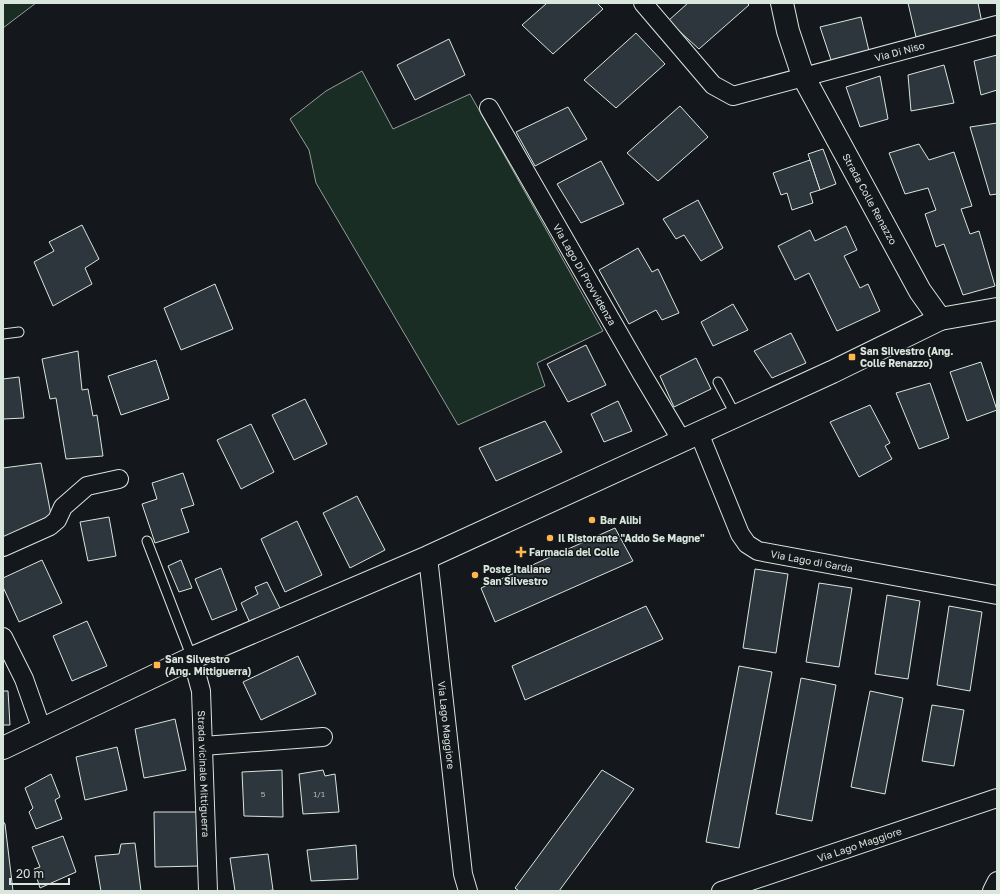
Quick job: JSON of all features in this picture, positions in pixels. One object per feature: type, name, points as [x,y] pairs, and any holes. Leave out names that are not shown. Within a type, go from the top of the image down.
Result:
[{"type":"street","points":[[643,3],[713,85],[733,96],[803,76]]},
{"type":"street","name":"Strada Colle Renazzo","points":[[782,3],[788,31],[803,76],[920,291],[940,319]]},
{"type":"street","name":"Via Di Niso","points":[[803,76],[997,26]]},
{"type":"street","name":"Via Lago Di Provvidenza","points":[[489,108],[642,374],[690,437]]},
{"type":"street","points":[[3,748],[192,658],[428,557],[736,416],[832,372],[940,319],[997,309]]},
{"type":"street","name":"Via Lago di Garda","points":[[690,437],[740,534],[747,544],[758,551],[997,595]]},
{"type":"street","points":[[3,547],[50,526],[57,520],[62,507],[87,486],[119,479]]},
{"type":"street","name":"Via Lago Maggiore","points":[[428,557],[463,874],[468,891]]},
{"type":"street","points":[[3,637],[24,679],[42,730]]},
{"type":"street","name":"Strada vicinale Mittiguerra","points":[[192,658],[201,691],[208,891]]},
{"type":"street","points":[[203,746],[323,737]]},
{"type":"street","name":"Via Lago Maggiore","points":[[721,891],[997,798]]},
{"type":"street","points":[[992,891],[997,881]]},
{"type":"lane","points":[[3,334],[19,332]]},
{"type":"lane","points":[[718,382],[736,416]]},
{"type":"lane","points":[[147,541],[192,658]]},
{"type":"green space","points":[[3,3],[36,3],[3,28]]},
{"type":"green space","points":[[362,71],[393,129],[470,94],[603,331],[537,363],[545,386],[458,425],[316,183],[309,150],[290,119],[326,91]]},
{"type":"building","points":[[547,3],[597,3],[603,9],[553,54],[522,25]]},
{"type":"building","points":[[688,3],[747,3],[749,5],[699,49],[668,21]]},
{"type":"building","points":[[908,3],[978,3],[982,23],[916,37]]},
{"type":"building","points":[[861,17],[869,51],[831,60],[820,27]]},
{"type":"building","points":[[636,33],[665,64],[616,108],[584,80]]},
{"type":"building","points":[[449,39],[465,75],[415,100],[397,65]]},
{"type":"building","points":[[997,55],[997,90],[981,95],[974,61]]},
{"type":"building","points":[[944,65],[954,103],[911,111],[908,75]]},
{"type":"building","points":[[880,76],[888,119],[860,127],[846,87]]},
{"type":"building","points":[[680,106],[708,137],[658,181],[627,153]]},
{"type":"building","points":[[568,107],[587,139],[535,166],[516,132]]},
{"type":"building","points":[[997,123],[997,194],[990,195],[970,127]]},
{"type":"building","points":[[919,144],[929,160],[954,152],[972,206],[961,209],[970,234],[979,231],[995,286],[963,295],[944,244],[936,247],[925,214],[936,210],[928,188],[905,194],[889,153]]},
{"type":"building","points":[[823,149],[836,184],[820,190],[808,154]]},
{"type":"building","points":[[810,160],[820,190],[810,193],[813,203],[792,210],[787,193],[781,195],[773,173]]},
{"type":"building","points":[[601,161],[624,204],[581,223],[557,184]]},
{"type":"building","points":[[698,200],[723,248],[701,261],[684,235],[676,239],[663,219]]},
{"type":"building","points":[[82,225],[99,259],[85,268],[92,284],[53,306],[34,262],[54,251],[49,242]]},
{"type":"building","points":[[846,226],[857,250],[844,256],[860,288],[868,284],[880,311],[837,331],[809,273],[795,280],[778,246],[810,230],[815,241]]},
{"type":"building","points":[[638,248],[652,272],[658,269],[679,313],[662,320],[656,310],[629,324],[599,270]]},
{"type":"building","points":[[215,284],[233,329],[181,350],[164,308]]},
{"type":"building","points":[[733,304],[748,330],[713,346],[701,322]]},
{"type":"building","points":[[791,333],[806,363],[772,378],[754,351]]},
{"type":"building","points":[[586,345],[606,385],[568,402],[547,364]]},
{"type":"building","points":[[78,351],[82,390],[88,389],[93,416],[97,415],[103,456],[66,459],[56,398],[50,399],[42,359]]},
{"type":"building","points":[[696,358],[711,389],[674,407],[660,376]]},
{"type":"building","points":[[156,360],[169,399],[121,415],[108,376]]},
{"type":"building","points":[[981,362],[997,410],[967,421],[950,372]]},
{"type":"building","points":[[19,377],[24,418],[3,419],[3,379]]},
{"type":"building","points":[[930,383],[949,438],[919,449],[896,393]]},
{"type":"building","points":[[305,399],[327,444],[294,460],[272,415]]},
{"type":"building","points":[[618,401],[632,431],[604,442],[591,414]]},
{"type":"building","points":[[870,405],[890,443],[885,446],[892,459],[859,477],[830,422]]},
{"type":"building","points":[[545,421],[562,452],[496,481],[479,448]]},
{"type":"building","points":[[251,424],[274,472],[241,489],[217,440]]},
{"type":"building","points":[[41,463],[52,520],[3,541],[3,468]]},
{"type":"building","points":[[183,473],[194,505],[181,509],[189,532],[155,543],[142,504],[157,499],[152,483]]},
{"type":"building","points":[[357,496],[385,550],[350,568],[323,513]]},
{"type":"building","points":[[109,517],[116,556],[88,561],[80,522]]},
{"type":"building","points":[[297,521],[322,575],[285,592],[261,539]]},
{"type":"building","points":[[615,528],[633,561],[495,622],[481,588]]},
{"type":"building","points":[[42,560],[62,603],[19,622],[3,587],[3,578]]},
{"type":"building","points":[[181,560],[192,588],[179,592],[168,566]]},
{"type":"building","points":[[221,568],[237,610],[212,620],[195,579]]},
{"type":"building","points":[[755,569],[788,574],[776,653],[743,648]]},
{"type":"building","points":[[267,582],[281,610],[251,625],[241,603],[258,594],[255,587]]},
{"type":"building","points":[[819,583],[852,588],[839,667],[806,662]]},
{"type":"building","points":[[887,595],[920,601],[908,679],[875,674]]},
{"type":"building","points":[[646,606],[663,639],[525,700],[512,666]]},
{"type":"building","points":[[949,606],[982,612],[970,691],[937,685]]},
{"type":"building","points":[[87,621],[107,666],[72,681],[53,636]]},
{"type":"building","points":[[298,656],[316,694],[261,720],[243,682]]},
{"type":"building","points":[[739,666],[772,672],[739,848],[706,842]]},
{"type":"building","points":[[801,678],[836,685],[812,821],[776,814]]},
{"type":"building","points":[[3,691],[8,691],[10,725],[3,725]]},
{"type":"building","points":[[870,691],[903,698],[885,794],[851,787]]},
{"type":"building","points":[[932,705],[964,710],[954,766],[922,761]]},
{"type":"building","points":[[175,719],[186,770],[144,778],[135,729]]},
{"type":"building","points":[[117,747],[127,790],[85,800],[76,757]]},
{"type":"building","points":[[282,770],[283,817],[244,816],[242,772]]},
{"type":"building","points":[[323,770],[325,776],[335,774],[339,812],[303,814],[299,774]]},
{"type":"building","points":[[602,770],[634,789],[559,891],[519,891],[515,888]]},
{"type":"building","points":[[51,774],[60,797],[55,800],[62,819],[36,829],[29,812],[33,808],[25,788]]},
{"type":"building","points":[[154,812],[198,812],[200,866],[155,867]]},
{"type":"building","points":[[3,821],[5,824],[13,891],[3,891]]},
{"type":"building","points":[[63,836],[76,872],[40,888],[34,869],[40,867],[32,847]]},
{"type":"building","points":[[135,843],[141,891],[101,891],[95,856],[119,854],[121,844]]},
{"type":"building","points":[[356,845],[358,879],[311,881],[307,850]]},
{"type":"building","points":[[268,854],[273,890],[235,891],[230,858]]},
{"type":"place","name":"San Silvestro (Ang. Colle Renazzo)","points":[[852,357]]},
{"type":"place","name":"Bar Alibi","points":[[592,520]]},
{"type":"place","name":"Il Ristorante \"Addo Se Magne\"","points":[[550,538]]},
{"type":"place","name":"Farmacia del Colle","points":[[521,552]]},
{"type":"place","name":"Poste Italiane San Silvestro","points":[[475,575]]},
{"type":"place","name":"San Silvestro (Ang. Mittiguerra)","points":[[157,665]]}]
